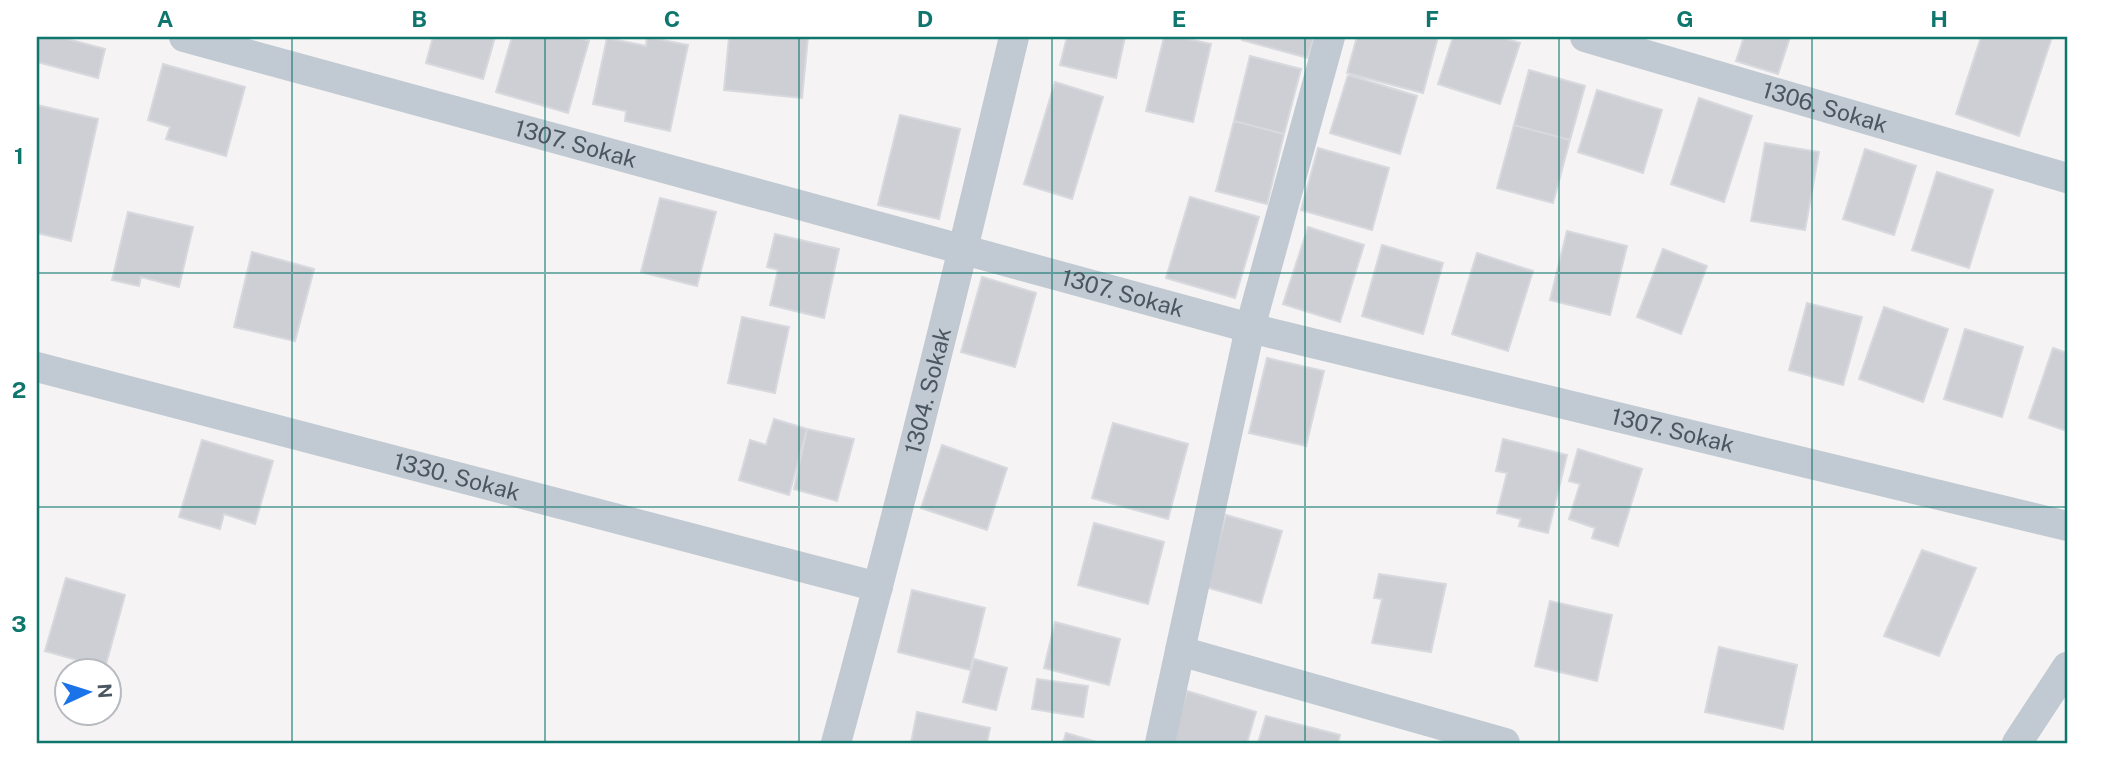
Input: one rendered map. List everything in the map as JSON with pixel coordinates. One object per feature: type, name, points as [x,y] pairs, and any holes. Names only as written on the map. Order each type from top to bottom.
[{"type":"street","name":"1307. Sokak","points":[[184,37],[1250,328],[2067,526]]},
{"type":"street","name":"1304. Sokak","points":[[836,743],[964,250],[1014,37]]},
{"type":"street","points":[[1160,743],[1250,328],[1330,37]]},
{"type":"street","name":"1306. Sokak","points":[[1585,37],[2067,178]]},
{"type":"street","name":"1330. Sokak","points":[[37,367],[878,587]]},
{"type":"street","points":[[1180,651],[1504,743]]},
{"type":"street","points":[[2017,743],[2067,667]]},
{"type":"building","points":[[37,37],[60,37],[105,49],[98,78],[37,62]]},
{"type":"building","points":[[433,37],[495,37],[483,79],[426,63]]},
{"type":"building","points":[[512,37],[575,37],[589,41],[568,113],[496,92]]},
{"type":"building","points":[[647,37],[688,45],[670,131],[625,121],[626,111],[593,104],[607,38],[646,46]]},
{"type":"building","points":[[729,37],[808,37],[802,98],[724,90]]},
{"type":"building","points":[[1067,37],[1125,37],[1116,78],[1060,65]]},
{"type":"building","points":[[1164,37],[1179,37],[1211,44],[1193,122],[1146,111]]},
{"type":"building","points":[[1242,37],[1314,37],[1308,58],[1242,40]]},
{"type":"building","points":[[1357,37],[1438,37],[1423,93],[1347,73]]},
{"type":"building","points":[[1453,37],[1500,37],[1520,43],[1500,104],[1438,84]]},
{"type":"building","points":[[1744,37],[1790,37],[1778,74],[1736,61]]},
{"type":"building","points":[[1981,37],[2052,37],[2019,136],[1956,114]]},
{"type":"building","points":[[1250,56],[1301,69],[1284,134],[1234,121]]},
{"type":"building","points":[[163,64],[245,87],[226,156],[166,139],[170,127],[148,120]]},
{"type":"building","points":[[1529,70],[1585,86],[1570,140],[1514,125]]},
{"type":"building","points":[[1348,75],[1417,96],[1400,154],[1330,133]]},
{"type":"building","points":[[1055,82],[1103,97],[1072,199],[1024,184]]},
{"type":"building","points":[[1597,90],[1662,110],[1643,173],[1578,152]]},
{"type":"building","points":[[1699,98],[1752,116],[1724,202],[1671,184]]},
{"type":"building","points":[[37,105],[98,119],[71,241],[37,233]]},
{"type":"building","points":[[900,115],[960,129],[939,219],[878,205]]},
{"type":"building","points":[[1234,121],[1284,134],[1267,204],[1216,191]]},
{"type":"building","points":[[1514,125],[1570,140],[1553,203],[1497,188]]},
{"type":"building","points":[[1765,143],[1819,152],[1805,230],[1751,221]]},
{"type":"building","points":[[1318,148],[1389,168],[1372,230],[1301,210]]},
{"type":"building","points":[[1865,149],[1916,166],[1894,235],[1843,219]]},
{"type":"building","points":[[1937,172],[1993,190],[1969,268],[1912,250]]},
{"type":"building","points":[[1190,197],[1259,217],[1235,298],[1166,278]]},
{"type":"building","points":[[660,198],[716,212],[697,286],[641,272]]},
{"type":"building","points":[[128,212],[193,227],[179,287],[141,277],[139,286],[112,280]]},
{"type":"building","points":[[1308,227],[1364,245],[1340,322],[1283,304]]},
{"type":"building","points":[[1567,231],[1627,246],[1610,315],[1550,300]]},
{"type":"building","points":[[775,234],[839,249],[824,318],[770,305],[778,270],[767,267]]},
{"type":"building","points":[[1382,245],[1443,263],[1423,334],[1362,316]]},
{"type":"building","points":[[1663,249],[1707,266],[1681,334],[1637,317]]},
{"type":"building","points":[[252,252],[314,269],[295,341],[234,327]]},
{"type":"building","points":[[1477,253],[1533,271],[1508,351],[1452,334]]},
{"type":"building","points":[[982,277],[1036,293],[1015,367],[961,352]]},
{"type":"building","points":[[1807,303],[1862,317],[1843,385],[1789,370]]},
{"type":"building","points":[[1884,307],[1948,329],[1923,402],[1859,379]]},
{"type":"building","points":[[742,317],[789,327],[775,393],[728,383]]},
{"type":"building","points":[[1965,329],[2023,347],[2002,417],[1944,399]]},
{"type":"building","points":[[2053,348],[2067,353],[2067,431],[2029,418]]},
{"type":"building","points":[[1267,358],[1324,371],[1306,446],[1249,433]]},
{"type":"building","points":[[774,419],[807,429],[789,495],[739,480],[750,440],[766,445]]},
{"type":"building","points":[[1113,423],[1188,444],[1168,519],[1092,498]]},
{"type":"building","points":[[807,429],[854,439],[837,501],[794,489]]},
{"type":"building","points":[[1503,439],[1567,455],[1548,533],[1519,526],[1521,519],[1497,513],[1507,473],[1496,471]]},
{"type":"building","points":[[202,440],[273,461],[255,524],[224,514],[220,529],[179,517]]},
{"type":"building","points":[[942,445],[1007,468],[987,530],[921,508]]},
{"type":"building","points":[[1578,449],[1642,469],[1618,546],[1592,538],[1595,528],[1569,519],[1580,484],[1569,481]]},
{"type":"building","points":[[1226,515],[1282,531],[1261,603],[1206,587]]},
{"type":"building","points":[[1094,523],[1164,542],[1148,604],[1078,585]]},
{"type":"building","points":[[1922,550],[1976,568],[1939,656],[1884,636]]},
{"type":"building","points":[[1379,574],[1446,584],[1431,652],[1372,643],[1382,599],[1374,598]]},
{"type":"building","points":[[66,578],[125,595],[108,658],[70,658],[45,651]]},
{"type":"building","points":[[912,590],[985,608],[970,670],[898,652]]},
{"type":"building","points":[[1550,601],[1612,615],[1597,681],[1535,666]]},
{"type":"building","points":[[1055,622],[1120,639],[1109,685],[1044,668]]},
{"type":"building","points":[[1719,647],[1797,665],[1783,729],[1705,712]]},
{"type":"building","points":[[974,659],[1007,668],[996,710],[963,702]]},
{"type":"building","points":[[1037,679],[1088,686],[1083,717],[1032,709]]},
{"type":"building","points":[[1187,691],[1256,712],[1247,743],[1171,743]]},
{"type":"building","points":[[917,712],[990,728],[987,743],[911,743]]},
{"type":"building","points":[[1266,716],[1340,735],[1338,743],[1258,743]]},
{"type":"building","points":[[1066,733],[1100,743],[1063,743]]}]
